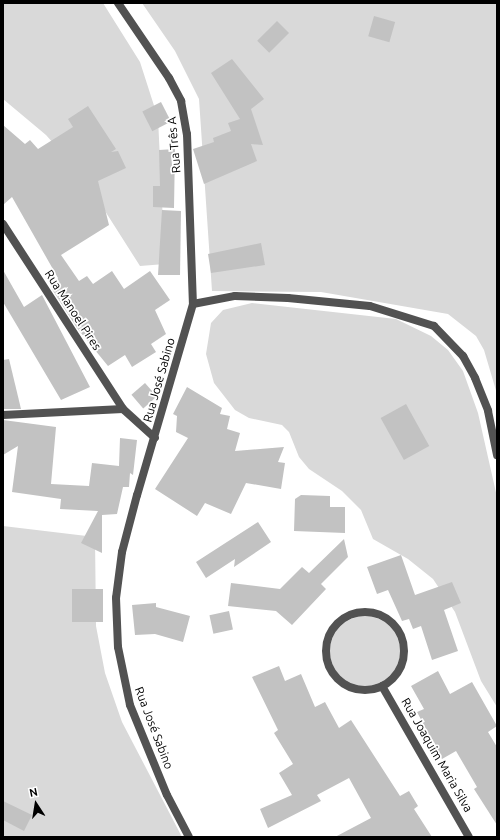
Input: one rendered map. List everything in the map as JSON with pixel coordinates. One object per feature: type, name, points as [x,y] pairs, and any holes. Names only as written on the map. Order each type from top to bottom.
[{"type":"street","name":"Rua Três A","points":[[118,3],[169,78],[186,118],[193,304]]},
{"type":"street","name":"Rua Manoel Pires","points":[[3,224],[124,409],[155,438]]},
{"type":"street","points":[[193,304],[234,296],[288,298],[370,306],[434,326],[463,356],[475,378],[488,412],[497,455]]},
{"type":"street","name":"Rua José Sabino","points":[[189,837],[167,795],[130,705],[118,647],[116,598],[122,552],[193,304]]},
{"type":"street","points":[[3,415],[124,409]]},
{"type":"street","points":[[374,613],[389,621],[400,634],[403,661],[396,676],[382,686],[356,689],[339,680],[331,670],[326,651],[328,638],[345,618],[374,613]]},
{"type":"street","name":"Rua Joaquim Maria Silva","points":[[382,686],[469,837]]},
{"type":"shaded area","points":[[3,3],[103,3],[140,62],[158,118],[165,264],[140,266],[84,178],[46,135],[3,99]]},
{"type":"shaded area","points":[[142,3],[497,3],[497,394],[484,350],[476,336],[448,314],[321,292],[212,291],[199,99],[175,51]]},
{"type":"shaded area","points":[[252,303],[396,319],[431,336],[448,350],[463,371],[478,413],[497,497],[497,707],[481,681],[455,612],[433,579],[408,559],[373,539],[361,510],[342,491],[309,469],[299,457],[289,432],[282,425],[249,418],[235,410],[214,383],[206,354],[211,323],[223,310]]},
{"type":"shaded area","points":[[3,526],[95,537],[96,626],[105,673],[122,722],[182,837],[3,837]]},
{"type":"shaded area","points":[[365,616],[378,619],[390,626],[397,638],[400,651],[397,664],[390,676],[378,683],[365,686],[352,683],[340,676],[333,664],[330,651],[333,638],[340,626],[352,619]]},
{"type":"building","points":[[374,16],[395,22],[389,42],[368,36]]},
{"type":"building","points":[[277,21],[289,33],[269,53],[257,41]]},
{"type":"building","points":[[232,59],[264,99],[251,109],[263,145],[251,144],[257,161],[204,184],[193,149],[214,142],[213,138],[231,131],[228,123],[240,119],[211,73]]},
{"type":"building","points":[[161,102],[171,122],[152,131],[142,112]]},
{"type":"building","points":[[88,106],[116,149],[111,152],[118,151],[126,168],[98,181],[109,225],[61,255],[79,281],[87,276],[93,284],[112,271],[124,289],[150,271],[170,300],[155,310],[166,334],[151,344],[156,352],[132,367],[125,355],[108,366],[77,328],[52,289],[58,278],[12,197],[3,205],[3,125],[25,144],[30,140],[38,149],[73,127],[68,119]]},
{"type":"building","points":[[175,149],[174,208],[153,207],[153,186],[160,186],[159,150]]},
{"type":"building","points":[[162,210],[181,211],[180,275],[158,275]]},
{"type":"building","points":[[261,243],[265,265],[211,273],[208,254]]},
{"type":"building","points":[[3,270],[24,307],[42,295],[90,387],[61,400],[3,302]]},
{"type":"building","points":[[9,359],[21,409],[3,409],[3,360]]},
{"type":"building","points":[[145,383],[157,397],[143,408],[131,395]]},
{"type":"building","points":[[187,387],[222,408],[220,414],[230,416],[227,429],[240,433],[235,451],[284,447],[278,462],[285,463],[281,489],[246,483],[231,514],[205,503],[197,516],[155,489],[188,438],[176,432],[177,416],[173,414]]},
{"type":"building","points":[[406,404],[429,446],[404,460],[381,418]]},
{"type":"building","points":[[3,420],[56,427],[51,484],[89,486],[92,463],[119,466],[120,438],[137,440],[133,475],[130,473],[129,487],[123,487],[117,514],[102,515],[102,553],[81,543],[98,511],[60,509],[61,499],[12,492],[18,446],[3,455]]},
{"type":"building","points":[[301,495],[330,496],[330,507],[345,507],[345,533],[294,531],[295,499]]},
{"type":"building","points":[[258,522],[271,542],[234,567],[235,559],[206,578],[196,562]]},
{"type":"building","points":[[344,539],[348,557],[321,584],[326,589],[292,625],[276,611],[228,606],[231,583],[280,589],[302,567],[309,573]]},
{"type":"building","points":[[401,555],[415,595],[452,582],[461,603],[444,610],[458,651],[432,660],[421,626],[413,629],[409,619],[402,621],[388,590],[377,594],[367,567]]},
{"type":"building","points":[[72,589],[103,589],[103,622],[72,622]]},
{"type":"building","points":[[156,603],[156,607],[190,616],[183,642],[155,634],[135,635],[132,605]]},
{"type":"building","points":[[229,611],[233,630],[213,634],[209,615]]},
{"type":"building","points":[[279,666],[285,681],[301,674],[315,707],[325,702],[339,728],[351,720],[400,796],[409,791],[418,806],[414,809],[432,837],[335,837],[371,818],[349,778],[317,795],[321,801],[268,828],[260,809],[292,795],[279,773],[293,764],[274,733],[278,730],[252,677]]},
{"type":"building","points":[[438,671],[450,694],[472,682],[497,726],[488,732],[497,747],[497,825],[474,789],[477,787],[456,751],[442,759],[417,712],[424,709],[411,686]]},
{"type":"building","points":[[3,801],[32,815],[24,831],[3,820]]}]
